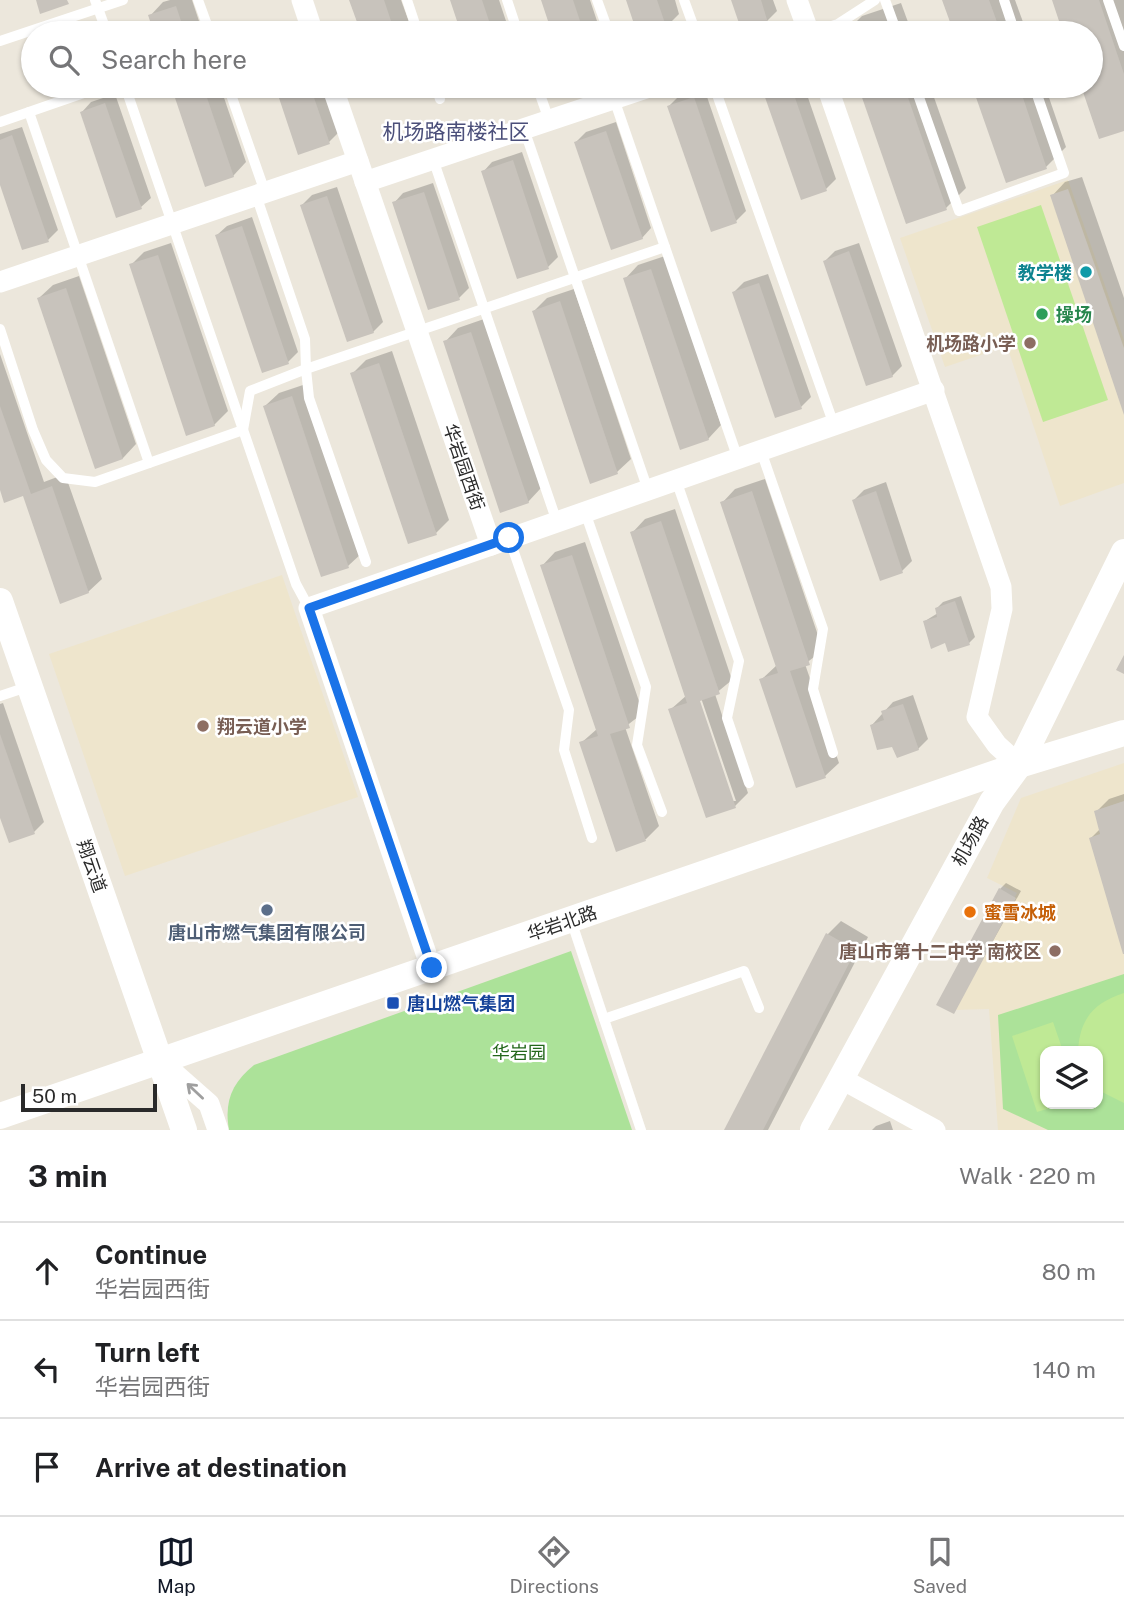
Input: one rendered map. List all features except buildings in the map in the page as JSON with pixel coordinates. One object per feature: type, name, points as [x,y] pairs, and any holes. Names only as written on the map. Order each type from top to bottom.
[{"type":"street","points":[[302,0],[309,21]]},
{"type":"street","points":[[797,0],[805,21]]},
{"type":"street","name":"华岩园西街","points":[[335,98],[417,332],[500,541]]},
{"type":"street","points":[[365,182],[610,98]]},
{"type":"street","points":[[831,98],[1001,587],[1002,609],[977,717],[997,745],[1019,765]]},
{"type":"street","points":[[0,282],[358,161]]},
{"type":"street","points":[[432,968],[309,608],[934,390]]},
{"type":"street","name":"机场路","points":[[813,1130],[992,802],[1019,765],[1124,552]]},
{"type":"street","name":"翔云道","points":[[0,601],[184,1130]]},
{"type":"street","name":"华岩北路","points":[[0,1116],[1019,765],[1124,733]]},
{"type":"street","points":[[159,1060],[209,1104],[218,1130]]},
{"type":"street","points":[[840,1078],[935,1130]]},
{"type":"lane","points":[[51,21],[97,4],[123,0]]},
{"type":"lane","points":[[198,0],[206,21]]},
{"type":"lane","points":[[407,0],[414,21]]},
{"type":"lane","points":[[507,0],[515,21]]},
{"type":"lane","points":[[597,0],[605,21]]},
{"type":"lane","points":[[684,0],[692,21]]},
{"type":"lane","points":[[843,21],[875,0]]},
{"type":"lane","points":[[886,0],[893,21]]},
{"type":"lane","points":[[1004,0],[1011,21]]},
{"type":"lane","points":[[1108,0],[1124,46]]},
{"type":"lane","points":[[97,4],[103,21]]},
{"type":"lane","points":[[0,40],[21,32]]},
{"type":"lane","points":[[0,121],[69,98]]},
{"type":"lane","points":[[129,98],[296,584],[309,608]]},
{"type":"lane","points":[[232,98],[305,339],[309,398],[366,562]]},
{"type":"lane","points":[[541,98],[549,120]]},
{"type":"lane","points":[[625,98],[665,247],[738,459]]},
{"type":"lane","points":[[718,98],[834,425]]},
{"type":"lane","points":[[919,98],[959,211],[1064,173],[1038,98]]},
{"type":"lane","points":[[29,112],[149,463]]},
{"type":"lane","points":[[524,129],[648,490]]},
{"type":"lane","points":[[433,159],[557,522]]},
{"type":"lane","points":[[243,430],[250,391],[306,369],[665,247]]},
{"type":"lane","points":[[0,329],[33,430],[46,460],[63,478],[95,482],[243,430]]},
{"type":"lane","points":[[761,451],[823,629],[813,689],[833,753]]},
{"type":"lane","points":[[676,480],[739,661],[727,718],[749,783]]},
{"type":"lane","points":[[585,512],[646,687],[637,745],[662,812]]},
{"type":"lane","points":[[500,541],[569,710],[564,750],[592,838]]},
{"type":"lane","points":[[0,696],[30,686]]},
{"type":"lane","points":[[570,920],[641,1130]]},
{"type":"lane","points":[[604,1019],[744,971],[759,1008]]},
{"type":"shaded area","name":"机场路小学","points":[[1068,180],[1124,340],[1124,483],[1060,506],[1007,346],[945,367],[900,238]]},
{"type":"shaded area","name":"翔云道小学","points":[[282,575],[358,797],[125,876],[49,654]]},
{"type":"shaded area","name":"唐山市第十二中学 南校区","points":[[1124,763],[1124,1130],[998,1130],[989,1009],[953,1010],[1017,893],[987,878],[1021,798]]},
{"type":"green space","name":"操场","points":[[1041,205],[1108,400],[1043,422],[977,227]]},
{"type":"green space","name":"华岩园","points":[[571,951],[632,1130],[229,1130],[231,1093],[254,1065]]},
{"type":"green space","points":[[1124,974],[1124,1130],[1048,1130],[1003,1109],[998,1015]]},
{"type":"green space","points":[[1124,993],[1124,1103],[1103,1092],[1103,1046],[1078,1046],[1085,1021],[1096,1007]]},
{"type":"green space","points":[[1053,1022],[1061,1046],[1040,1046],[1040,1109],[1047,1109],[1037,1112],[1012,1036]]},
{"type":"place","name":"教学楼","points":[[1086,272]]},
{"type":"place","name":"操场","points":[[1042,314]]},
{"type":"place","name":"机场路小学","points":[[1030,343]]},
{"type":"place","name":"翔云道小学","points":[[203,726]]},
{"type":"place","name":"唐山市燃气集团有限公司","points":[[267,910]]},
{"type":"place","name":"蜜雪冰城","points":[[970,912]]},
{"type":"place","name":"唐山市第十二中学 南校区","points":[[1055,951]]},
{"type":"place","name":"唐山燃气集团","points":[[393,1003]]},
{"type":"district","name":"机场路南楼社区","points":[[456,131]]},
{"type":"route","points":[[432,968],[309,608],[509,538]]}]
